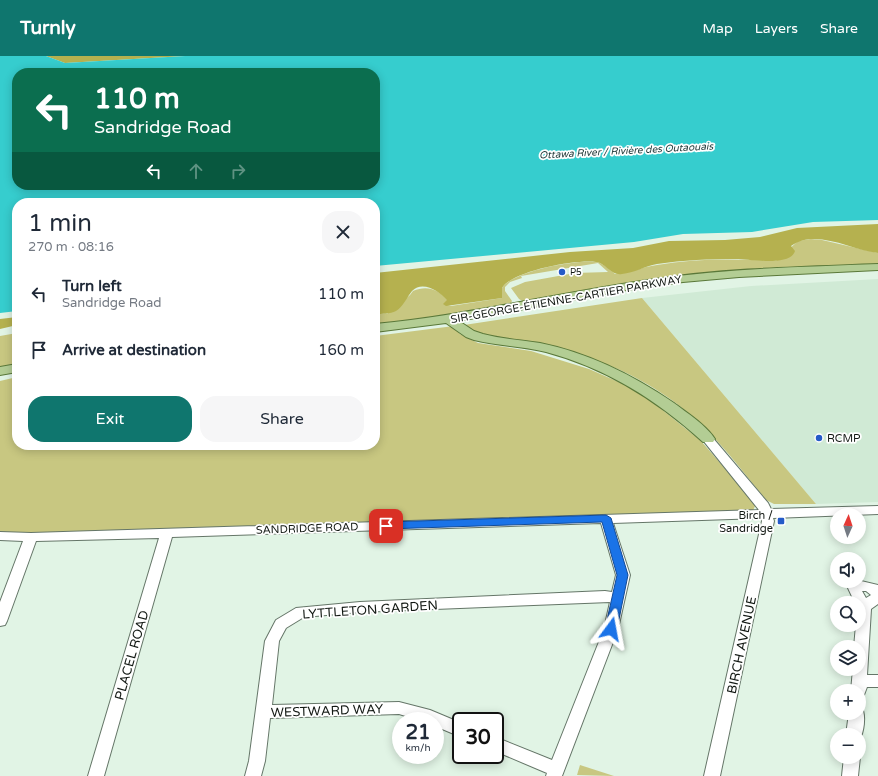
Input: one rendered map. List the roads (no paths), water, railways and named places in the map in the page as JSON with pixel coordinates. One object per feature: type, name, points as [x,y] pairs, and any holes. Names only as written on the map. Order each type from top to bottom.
[{"type":"main road","name":"SIR-GEORGE-ÉTIENNE-CARTIER PARKWAY","points":[[380,327],[450,320],[656,282],[720,276],[878,267]]},
{"type":"main road","points":[[450,320],[471,334],[548,349],[609,370],[637,384],[663,400],[686,418],[708,439]]},
{"type":"main road","points":[[0,371],[12,369]]},
{"type":"street","points":[[708,439],[764,506],[767,513]]},
{"type":"street","name":"SANDRIDGE ROAD","points":[[0,536],[31,537],[878,510]]},
{"type":"street","name":"BIRCH AVENUE","points":[[712,776],[768,521],[767,513]]},
{"type":"street","points":[[504,748],[555,773],[611,629],[618,598],[622,575],[606,518]]},
{"type":"street","name":"PLACEL ROAD","points":[[96,776],[166,533]]},
{"type":"street","points":[[0,621],[31,537]]},
{"type":"street","name":"LYTTLETON GARDEN","points":[[253,776],[257,762],[272,641],[281,624],[301,612],[360,607],[605,596],[618,598]]},
{"type":"street","points":[[859,684],[862,632]]},
{"type":"street","points":[[866,684],[878,681]]},
{"type":"street","name":"WESTWARD WAY","points":[[262,712],[399,708],[424,715],[452,726]]},
{"type":"street","points":[[850,776],[851,764]]},
{"type":"water","name":"Ottawa River / Rivière des Outaouais","points":[[0,56],[46,56],[65,63],[185,56],[878,56],[878,220],[813,222],[752,232],[683,234],[634,242],[380,266],[380,198],[12,198],[12,312],[0,313]]},
{"type":"place","name":"P5","points":[[562,272]]},
{"type":"place","name":"RCMP","points":[[819,438]]},
{"type":"place","name":"Birch / Sandridge","points":[[781,521]]}]
